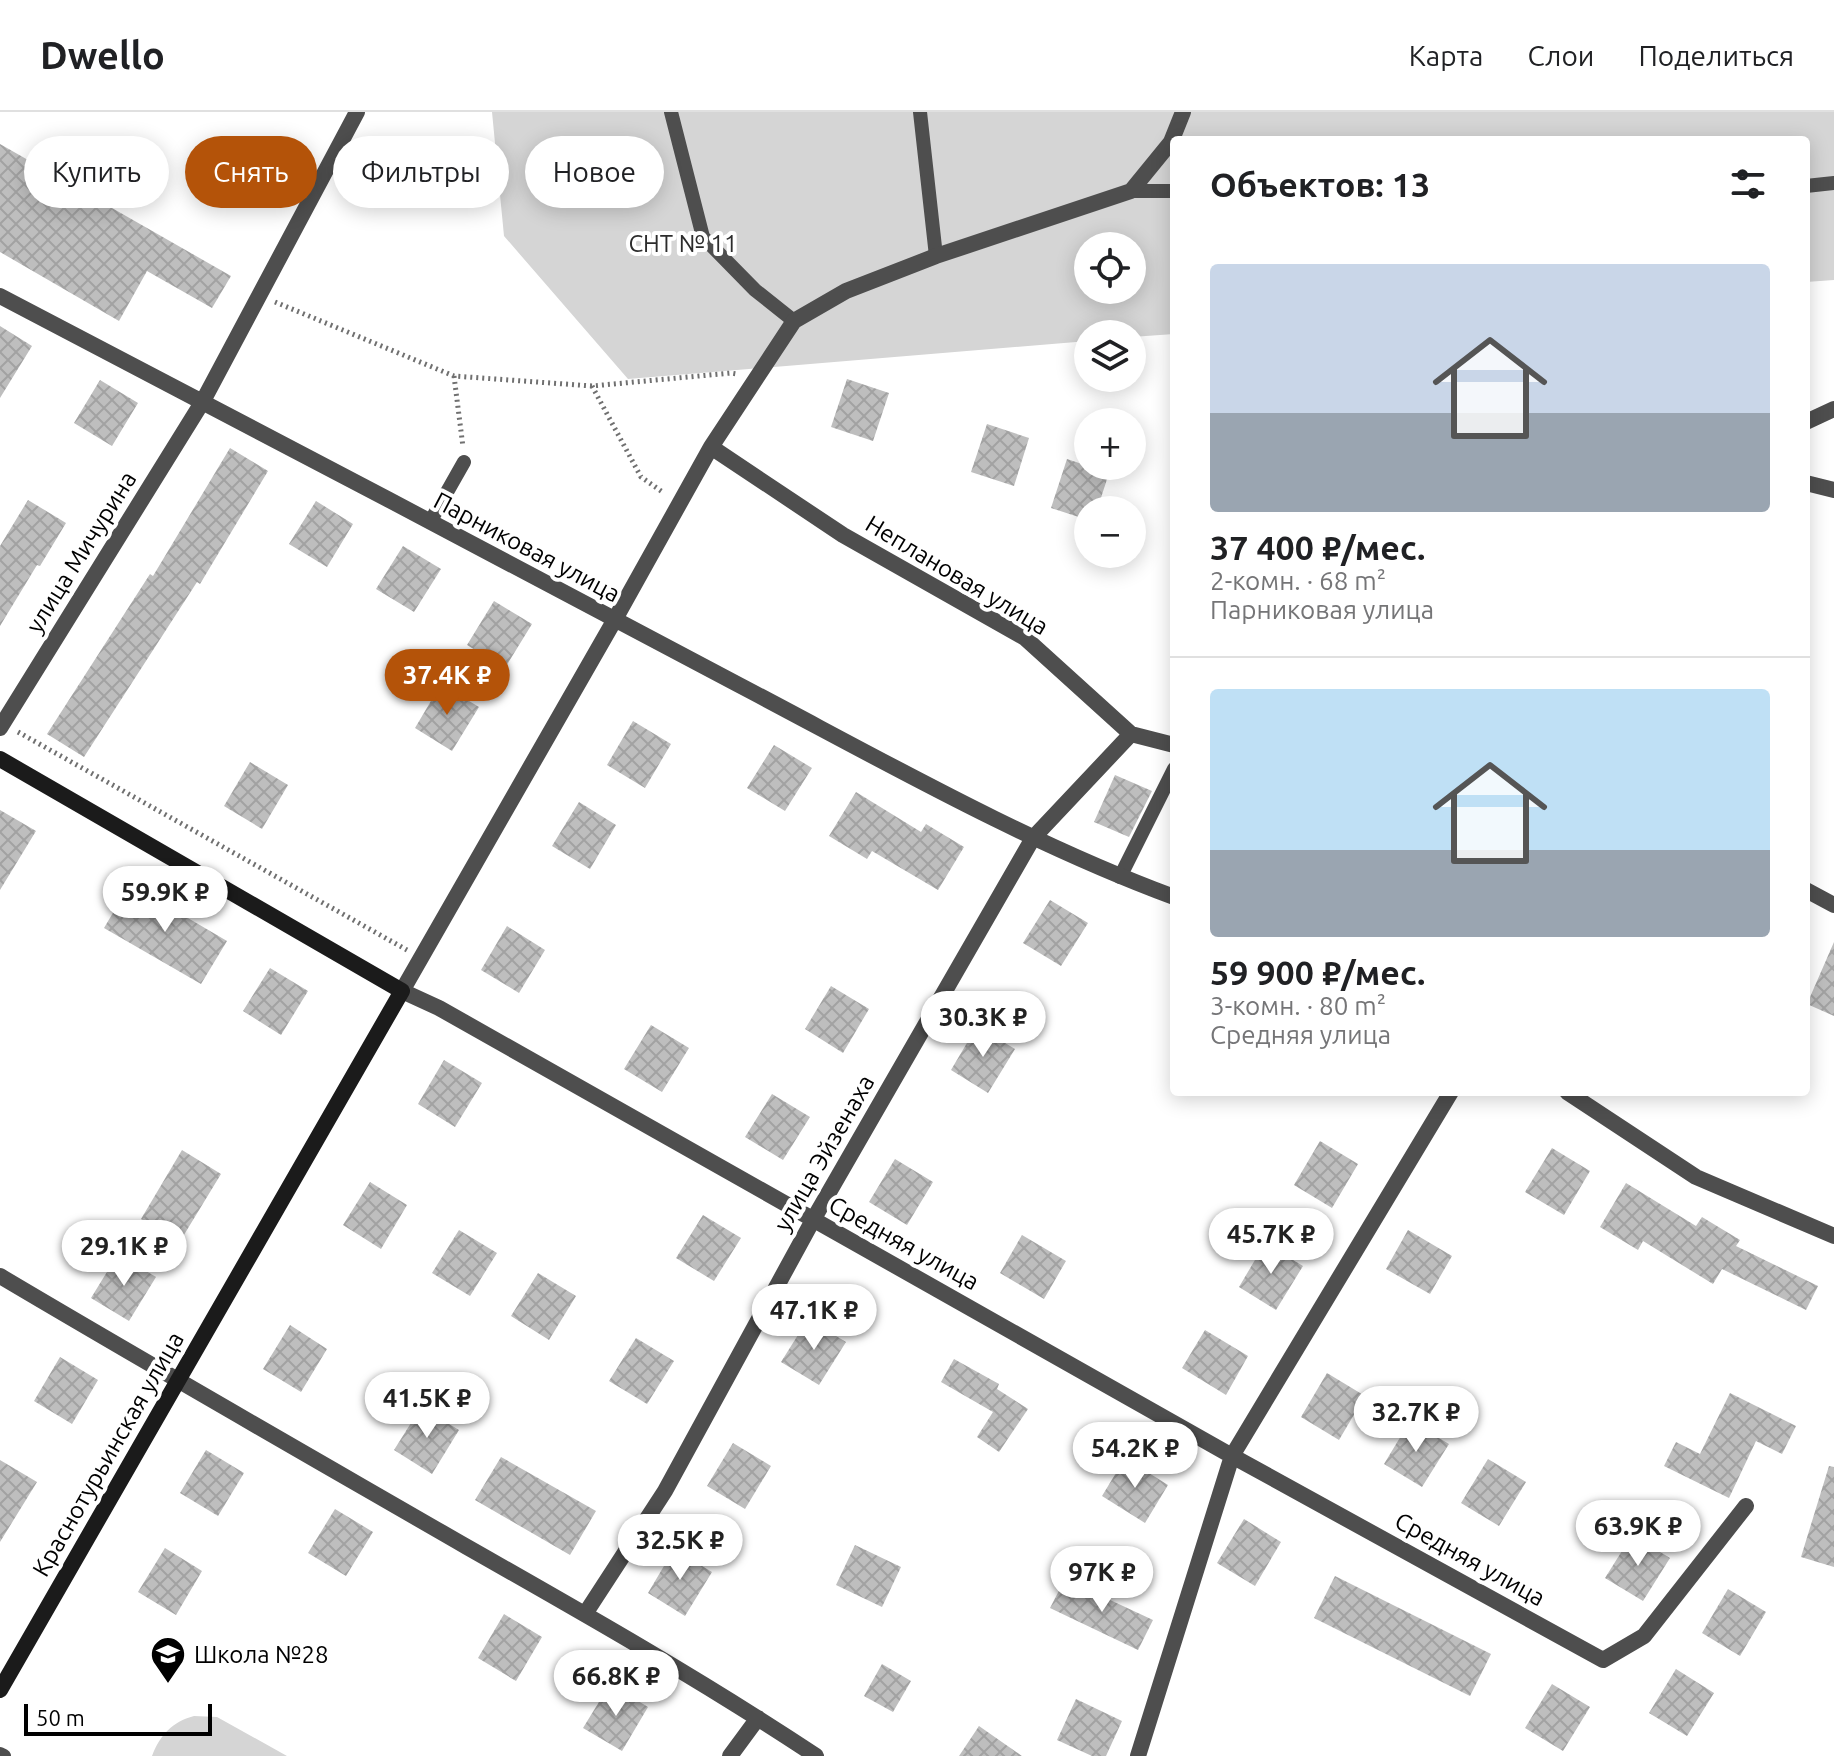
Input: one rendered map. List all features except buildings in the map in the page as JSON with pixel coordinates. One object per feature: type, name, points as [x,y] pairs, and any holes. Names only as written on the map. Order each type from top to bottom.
[{"type":"main road","name":"Средняя улица","points":[[0,759],[402,991]]},
{"type":"main road","name":"Краснотурьинская улица","points":[[0,1690],[402,991]]},
{"type":"street","name":"улица Мичурина","points":[[1,726],[203,401],[357,112]]},
{"type":"street","points":[[1173,136],[1183,112]]},
{"type":"street","points":[[402,991],[711,447],[794,321],[846,291],[936,256],[1131,191],[1170,143]]},
{"type":"street","name":"Парниковая улица","points":[[0,296],[614,621],[1033,838],[1170,896]]},
{"type":"street","points":[[1810,420],[1834,409]]},
{"type":"street","name":"Неплановая улица","points":[[711,447],[843,535],[1025,638],[1131,734],[1170,744]]},
{"type":"street","points":[[1810,484],[1834,490]]},
{"type":"street","name":"улица Эйзенаха","points":[[585,1614],[665,1491],[813,1220],[1033,838],[1131,734]]},
{"type":"street","points":[[1810,892],[1834,905]]},
{"type":"street","name":"Средняя улица","points":[[402,991],[439,1008],[1232,1456],[1603,1660],[1644,1636],[1746,1506]]},
{"type":"street","points":[[1138,1756],[1232,1456],[1449,1096]]},
{"type":"street","points":[[1573,1096],[1696,1177],[1834,1236]]},
{"type":"street","points":[[0,1276],[585,1614],[816,1756]]},
{"type":"street","points":[[730,1756],[758,1718]]},
{"type":"lane","points":[[671,112],[703,237],[755,290],[794,321]]},
{"type":"lane","points":[[920,112],[936,256]]},
{"type":"lane","points":[[1810,186],[1834,183]]},
{"type":"lane","points":[[1131,191],[1170,191]]},
{"type":"lane","points":[[430,522],[464,462]]},
{"type":"lane","points":[[1120,877],[1170,777]]},
{"type":"path","points":[[259,296],[454,376],[592,386],[731,373],[756,379]]},
{"type":"path","points":[[454,376],[464,462]]},
{"type":"path","points":[[592,386],[641,477],[680,503]]},
{"type":"path","points":[[1,726],[422,958]]},
{"type":"green space","name":"СНТ № 11","points":[[492,112],[1834,112],[1834,280],[1810,282],[1810,136],[1170,136],[1170,334],[1146,336],[1146,320],[1074,320],[1074,342],[628,379],[504,236],[501,208],[509,208],[509,136],[494,136]]},
{"type":"green space","points":[[194,1716],[217,1717],[287,1756],[152,1756],[168,1730]]},
{"type":"place","name":"Школа №28","points":[[168,1685]]}]
